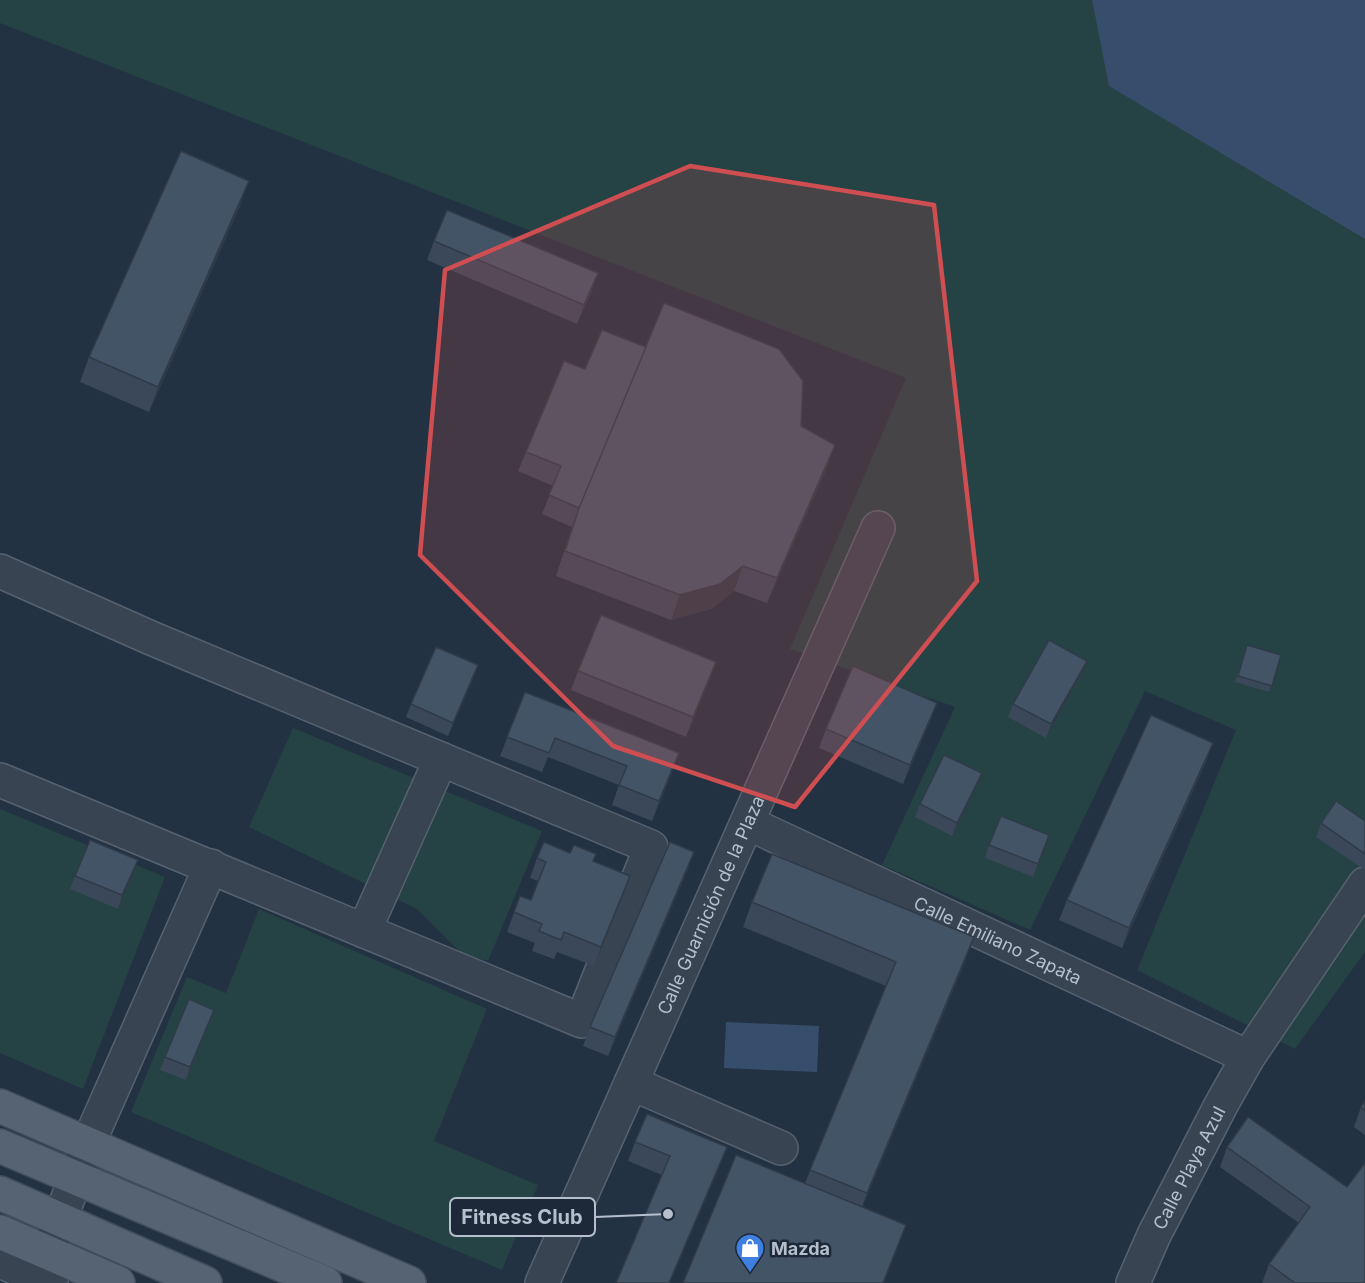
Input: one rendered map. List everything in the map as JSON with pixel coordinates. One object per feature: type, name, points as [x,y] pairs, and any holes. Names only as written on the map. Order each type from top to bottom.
[{"type":"main road","points":[[0,1106],[410,1283]]},
{"type":"main road","points":[[0,1146],[325,1283]]},
{"type":"main road","points":[[0,1193],[206,1283]]},
{"type":"main road","points":[[0,1232],[50,1268],[118,1283]]},
{"type":"street","name":"Calle Guarnición de la Plaza","points":[[542,1283],[878,528]]},
{"type":"street","points":[[0,571],[151,638],[651,847],[582,1021],[0,780]]},
{"type":"street","points":[[364,931],[441,759]]},
{"type":"street","name":"Calle Emiliano Zapata","points":[[748,823],[1248,1057]]},
{"type":"street","points":[[0,1261],[50,1268],[60,1218],[88,1144],[212,866]]},
{"type":"street","name":"Calle Playa Azul","points":[[1133,1283],[1159,1225],[1248,1057],[1365,884]]},
{"type":"street","points":[[632,1083],[781,1148]]},
{"type":"highlighted area","points":[[690,166],[934,205],[977,581],[795,807],[613,746],[420,555],[445,270]]},
{"type":"green space","points":[[0,0],[1365,0],[1365,952],[1295,1049],[1137,970],[1236,730],[1145,691],[1030,930],[882,865],[955,707],[790,649],[906,378],[0,23]]},
{"type":"green space","points":[[293,728],[542,831],[488,961],[461,953],[417,909],[249,827]]},
{"type":"green space","points":[[0,809],[165,877],[83,1089],[0,1053]]},
{"type":"green space","points":[[259,909],[487,1009],[434,1141],[538,1185],[502,1270],[131,1112],[187,977],[226,993]]},
{"type":"water","points":[[1092,0],[1365,0],[1365,239],[1109,86]]},
{"type":"water","points":[[726,1022],[819,1026],[817,1072],[724,1068]]},
{"type":"building","points":[[181,151],[249,181],[158,387],[89,357]]},
{"type":"building","points":[[447,210],[598,273],[584,305],[434,241]]},
{"type":"building","points":[[664,303],[779,349],[803,381],[801,426],[835,445],[777,578],[743,566],[720,584],[680,595],[565,551],[581,502]]},
{"type":"building","points":[[602,330],[646,347],[579,508],[549,495],[561,466],[526,452],[564,361],[585,369]]},
{"type":"building","points":[[601,615],[716,662],[693,717],[578,671]]},
{"type":"building","points":[[1049,640],[1087,661],[1051,724],[1013,704]]},
{"type":"building","points":[[1247,645],[1281,655],[1272,686],[1238,676]]},
{"type":"building","points":[[436,647],[478,665],[453,723],[411,704]]},
{"type":"building","points":[[853,666],[937,703],[910,765],[826,729]]},
{"type":"building","points":[[525,692],[679,753],[659,801],[619,785],[627,766],[555,738],[549,753],[507,737]]},
{"type":"building","points":[[1151,715],[1213,743],[1129,928],[1067,900]]},
{"type":"building","points":[[944,755],[982,773],[957,823],[920,804]]},
{"type":"building","points":[[1336,801],[1365,821],[1365,854],[1321,823]]},
{"type":"building","points":[[1001,816],[1049,835],[1038,864],[989,845]]},
{"type":"building","points":[[90,840],[138,860],[122,895],[75,876]]},
{"type":"building","points":[[544,842],[570,853],[574,845],[596,854],[593,861],[630,876],[601,947],[564,932],[561,940],[539,931],[542,924],[514,912],[520,896],[531,900],[546,862],[537,858]]},
{"type":"building","points":[[670,842],[694,852],[615,1037],[590,1027]]},
{"type":"building","points":[[772,854],[974,937],[867,1193],[810,1170],[896,962],[752,902]]},
{"type":"building","points":[[189,999],[214,1010],[190,1067],[165,1057]]},
{"type":"building","points":[[647,1114],[727,1147],[669,1283],[616,1283],[670,1156],[635,1142]]},
{"type":"building","points":[[1248,1117],[1347,1187],[1365,1163],[1365,1283],[1295,1283],[1269,1264],[1310,1207],[1227,1147]]},
{"type":"building","points":[[736,1155],[906,1225],[883,1283],[683,1283]]},
{"type":"place","name":"Fitness Club","points":[[668,1214]]},
{"type":"place","name":"Mazda","points":[[750,1274]]}]
